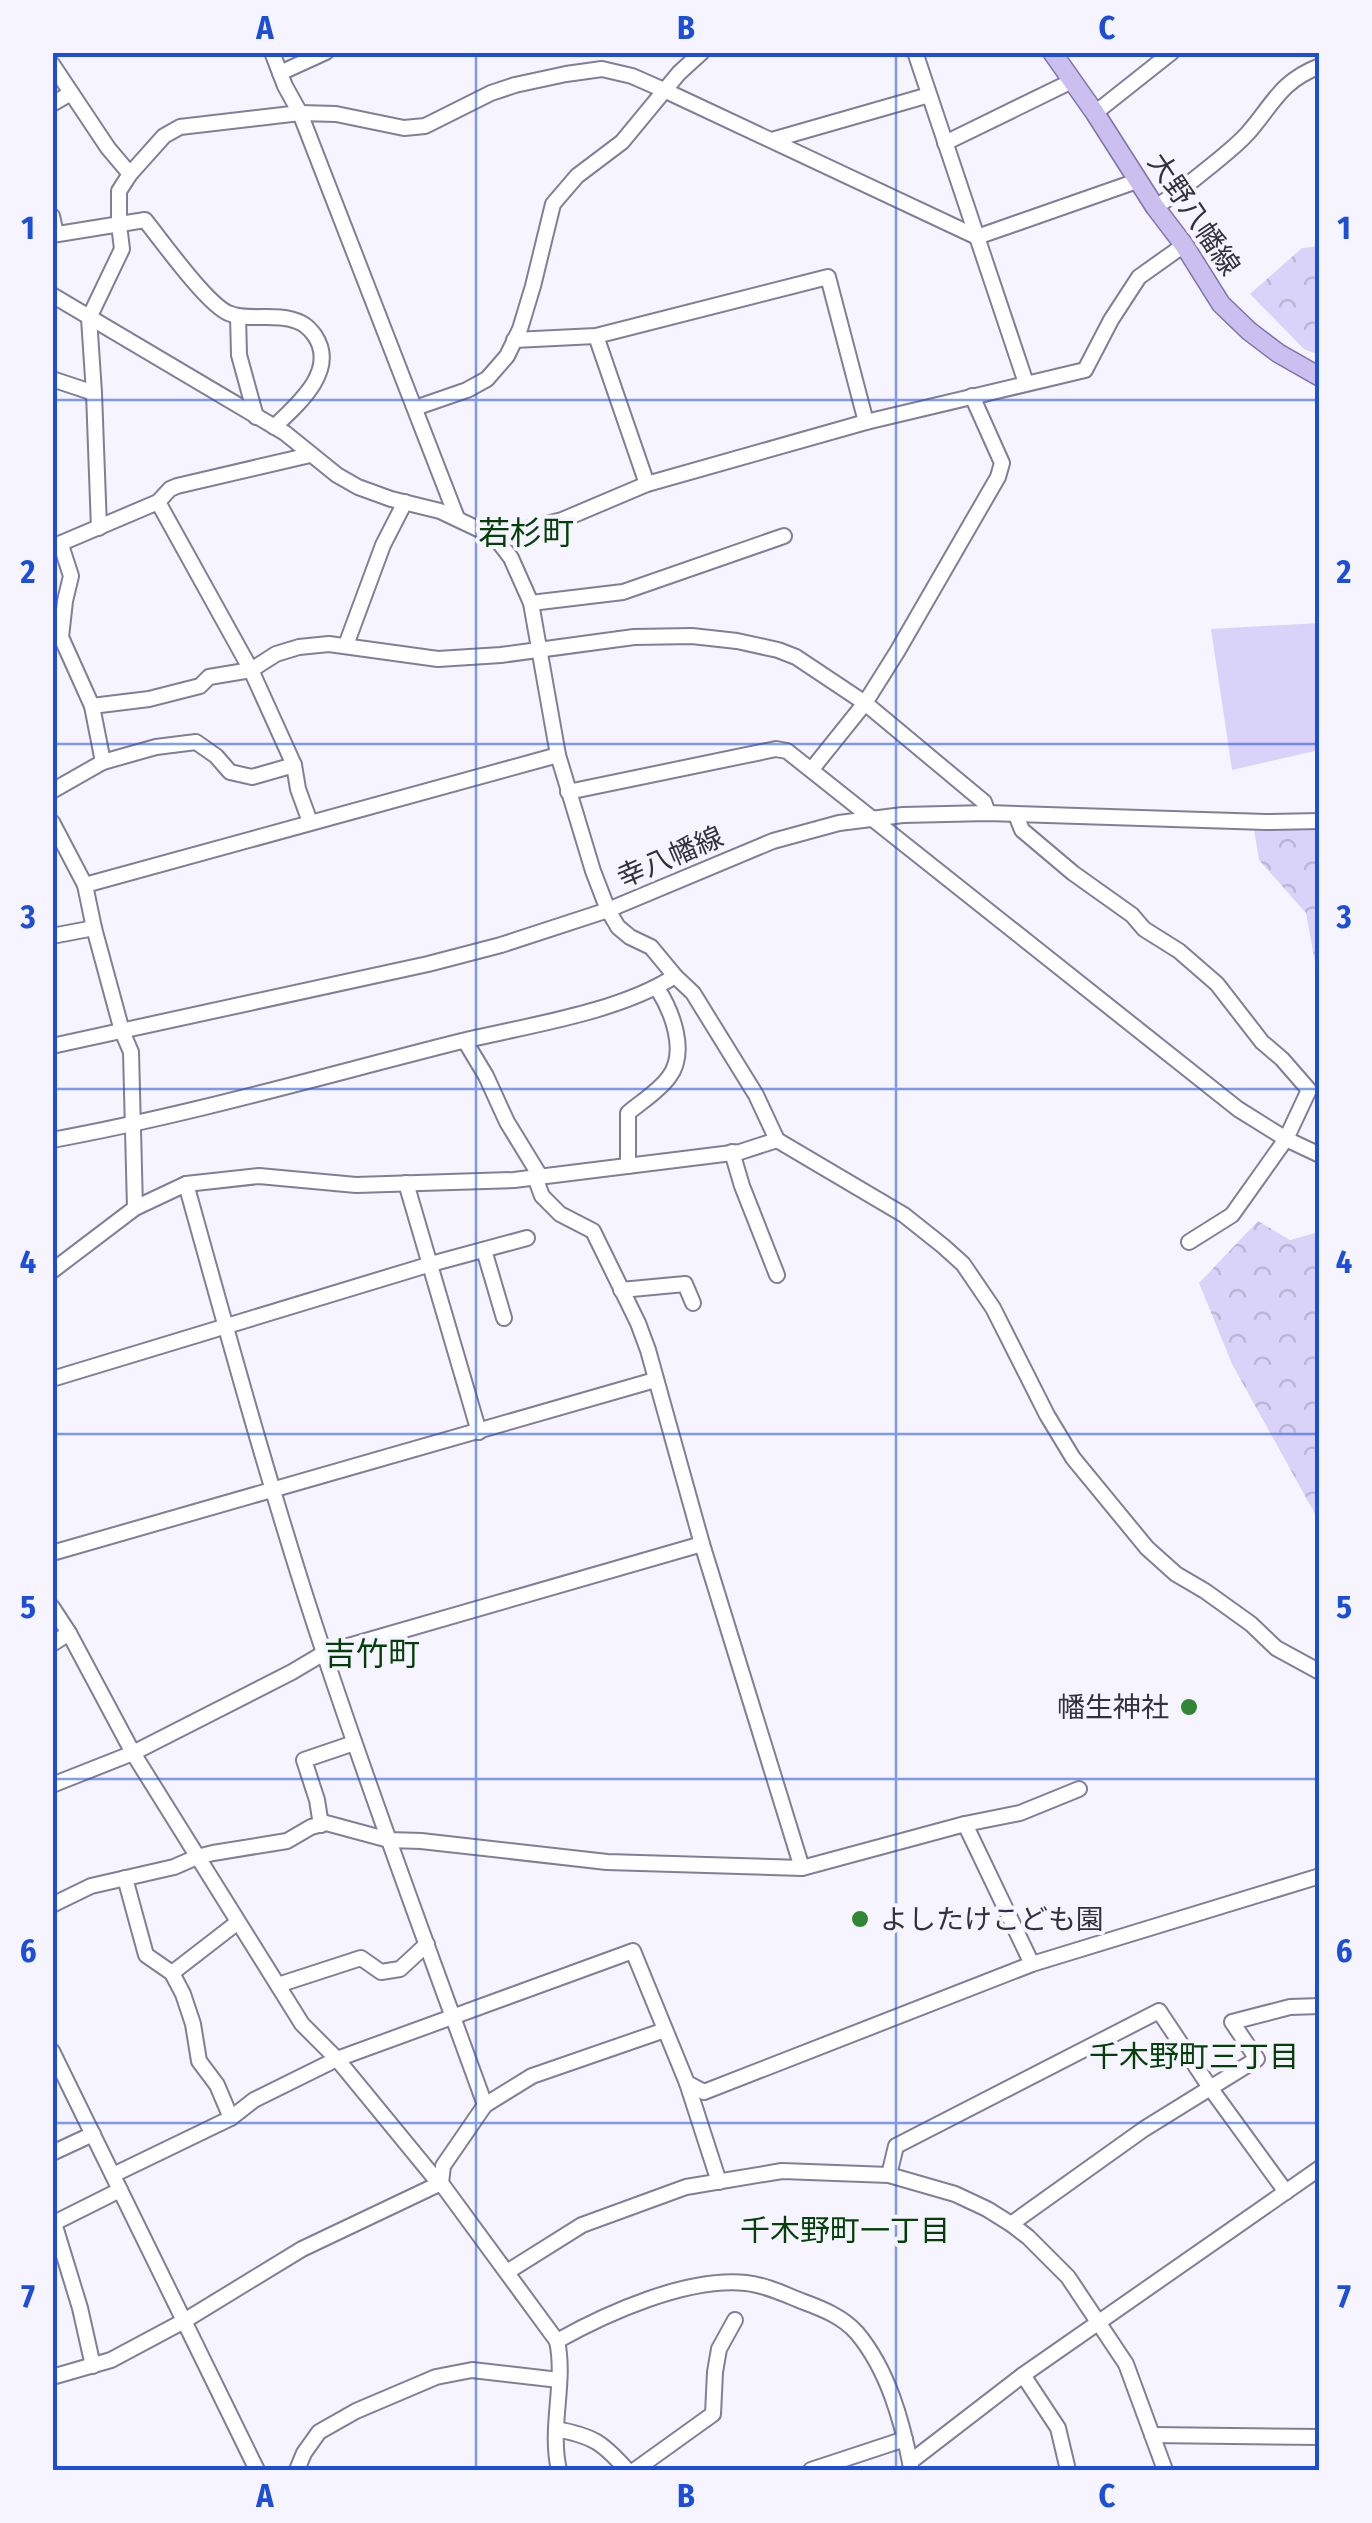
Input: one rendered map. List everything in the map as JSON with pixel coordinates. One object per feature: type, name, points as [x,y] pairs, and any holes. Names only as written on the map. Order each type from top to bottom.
[{"type":"main road","name":"大野八幡線","points":[[1052,52],[1221,304],[1249,332],[1320,377]]},
{"type":"street","points":[[272,52],[300,113],[457,518]]},
{"type":"street","points":[[280,73],[326,52]]},
{"type":"street","points":[[415,408],[468,390],[487,379],[507,356],[534,286],[553,204],[576,176],[622,142],[679,72],[702,52]]},
{"type":"street","points":[[915,52],[1026,383]]},
{"type":"street","points":[[1095,113],[1172,52]]},
{"type":"street","points":[[52,64],[130,174]]},
{"type":"street","points":[[1155,207],[1230,150],[1287,84],[1320,66]]},
{"type":"street","points":[[99,528],[89,318],[122,248],[119,191],[164,136],[180,127],[300,113],[336,114],[404,128],[425,126],[514,84],[602,69],[666,90],[977,237],[1138,180]]},
{"type":"street","points":[[946,143],[1072,81]]},
{"type":"street","points":[[52,104],[72,93]]},
{"type":"street","points":[[772,140],[929,95]]},
{"type":"street","points":[[52,216],[54,234],[145,220],[219,308],[238,316],[292,319],[308,326],[319,342],[317,378],[302,401],[274,428]]},
{"type":"street","points":[[495,537],[562,520],[647,484],[866,422],[1086,370],[1138,277],[1184,245]]},
{"type":"street","points":[[514,340],[596,336],[828,277],[866,422]]},
{"type":"street","points":[[52,295],[256,416],[358,487],[440,511],[495,537],[511,558],[532,603],[558,755],[592,871],[618,926],[651,947],[693,993],[756,1095],[777,1140],[904,1215],[963,1264],[993,1308],[1047,1415],[1074,1458],[1135,1534],[1176,1574],[1251,1624],[1276,1648],[1320,1672]]},
{"type":"street","points":[[238,316],[240,355],[256,416]]},
{"type":"street","points":[[596,336],[647,484]]},
{"type":"street","points":[[52,379],[94,393]]},
{"type":"street","points":[[812,769],[865,702],[897,652],[998,477],[1002,463],[972,396]]},
{"type":"street","points":[[103,762],[92,706],[61,636],[71,576],[57,546],[158,502],[176,486],[310,456]]},
{"type":"street","points":[[158,502],[251,670],[294,765],[310,822]]},
{"type":"street","points":[[346,645],[383,545],[405,502]]},
{"type":"street","points":[[532,603],[623,592],[784,536]]},
{"type":"street","points":[[92,706],[149,699],[200,686],[209,677],[251,670],[276,654],[299,647],[346,645],[438,659],[501,656],[634,637],[737,640],[796,657],[865,702],[984,802],[988,813]]},
{"type":"street","points":[[52,660],[72,660]]},
{"type":"street","points":[[52,791],[103,762],[156,747],[196,742],[230,772],[252,777],[294,765]]},
{"type":"street","points":[[568,792],[776,749],[788,751],[1238,1109],[1286,1139],[1320,1154]]},
{"type":"street","points":[[85,886],[558,755]]},
{"type":"street","name":"幸八幡線","points":[[52,1046],[428,964],[502,944],[608,910],[774,841],[839,823],[903,815],[988,813],[1266,822],[1320,820]]},
{"type":"street","points":[[1016,814],[1022,830],[1217,984],[1262,1042],[1309,1090],[1286,1139],[1232,1215],[1189,1242]]},
{"type":"street","points":[[52,822],[85,886],[122,1031],[131,1052],[134,1208]]},
{"type":"street","points":[[52,936],[94,928]]},
{"type":"street","points":[[52,1140],[133,1125],[592,1010],[658,988],[675,976]]},
{"type":"street","points":[[628,1166],[628,1113],[660,1088],[672,1074],[678,1058],[677,1040],[658,988]]},
{"type":"street","points":[[465,1041],[538,1177],[542,1196],[560,1214],[592,1231],[638,1323],[802,1868]]},
{"type":"street","points":[[52,1271],[134,1208],[186,1184],[260,1176],[356,1185],[538,1177],[732,1152],[777,1140]]},
{"type":"street","points":[[732,1152],[777,1275]]},
{"type":"street","points":[[406,1183],[480,1432]]},
{"type":"street","points":[[186,1184],[324,1653],[486,2105]]},
{"type":"street","points":[[52,1378],[527,1238]]},
{"type":"street","points":[[484,1250],[504,1318]]},
{"type":"street","points":[[621,1290],[686,1284],[692,1303]]},
{"type":"street","points":[[52,1554],[655,1380]]},
{"type":"street","points":[[52,1786],[133,1753],[324,1653],[702,1544]]},
{"type":"street","points":[[52,1607],[133,1753],[302,2024],[337,2059],[441,2183],[557,2341],[561,2366],[555,2452],[559,2470]]},
{"type":"street","points":[[52,1644],[69,1634]]},
{"type":"street","points":[[321,1824],[304,1760],[354,1742]]},
{"type":"street","points":[[52,1905],[91,1886],[174,1868],[197,1857],[288,1841],[310,1827],[326,1823],[389,1840],[607,1862],[802,1868],[1020,1813],[1079,1789]]},
{"type":"street","points":[[965,1824],[1032,1964]]},
{"type":"street","points":[[687,2083],[704,2092],[1032,1964],[1320,1876]]},
{"type":"street","points":[[125,1878],[146,1955],[172,1973],[183,1994],[199,2061],[216,2085],[231,2118]]},
{"type":"street","points":[[172,1973],[238,1922]]},
{"type":"street","points":[[278,1985],[362,1958],[381,1972],[400,1969],[427,1944]]},
{"type":"street","points":[[113,2175],[231,2118],[254,2100],[337,2059],[633,1951],[687,2083],[719,2182]]},
{"type":"street","points":[[1011,2224],[1144,2129],[1257,2059],[1232,2022],[1290,2007],[1320,2006]]},
{"type":"street","points":[[889,2175],[896,2146],[1159,2010],[1286,2192]]},
{"type":"street","points":[[441,2183],[443,2166],[486,2105],[532,2076],[665,2030]]},
{"type":"street","points":[[52,2051],[257,2470]]},
{"type":"street","points":[[54,2150],[93,2134]]},
{"type":"street","points":[[557,2341],[599,2317],[694,2287],[728,2282],[764,2288],[825,2310],[856,2333],[889,2388],[911,2466],[1023,2375],[1320,2168]]},
{"type":"street","points":[[507,2272],[582,2225],[686,2187],[782,2171],[889,2175],[955,2194],[1011,2224],[1068,2277],[1126,2364],[1165,2470]]},
{"type":"street","points":[[52,2377],[111,2360],[302,2250],[441,2183]]},
{"type":"street","points":[[93,2366],[54,2223],[120,2190]]},
{"type":"street","points":[[635,2470],[713,2414],[719,2349],[735,2320]]},
{"type":"street","points":[[297,2470],[319,2432],[356,2410],[436,2377],[472,2370],[559,2380]]},
{"type":"street","points":[[1023,2375],[1058,2428],[1068,2470]]},
{"type":"street","points":[[556,2429],[586,2434],[627,2470]]},
{"type":"street","points":[[1152,2436],[1320,2438]]},
{"type":"street","points":[[811,2470],[905,2439]]},
{"type":"green space","points":[[1320,246],[1319,355],[1304,349],[1250,294],[1302,248]]},
{"type":"green space","points":[[1319,623],[1319,750],[1232,770],[1211,629]]},
{"type":"green space","points":[[1319,817],[1319,984],[1306,913],[1259,860],[1254,830]]},
{"type":"green space","points":[[1258,1221],[1290,1240],[1319,1232],[1319,1521],[1232,1364],[1199,1283]]},
{"type":"place","name":"幡生神社","points":[[1189,1707]]},
{"type":"place","name":"よしたけこども園","points":[[860,1919]]},
{"type":"district","name":"若杉町","points":[[526,533]]},
{"type":"district","name":"吉竹町","points":[[372,1654]]},
{"type":"district","name":"千木野町三丁目","points":[[1194,2057]]},
{"type":"district","name":"千木野町一丁目","points":[[845,2231]]}]
